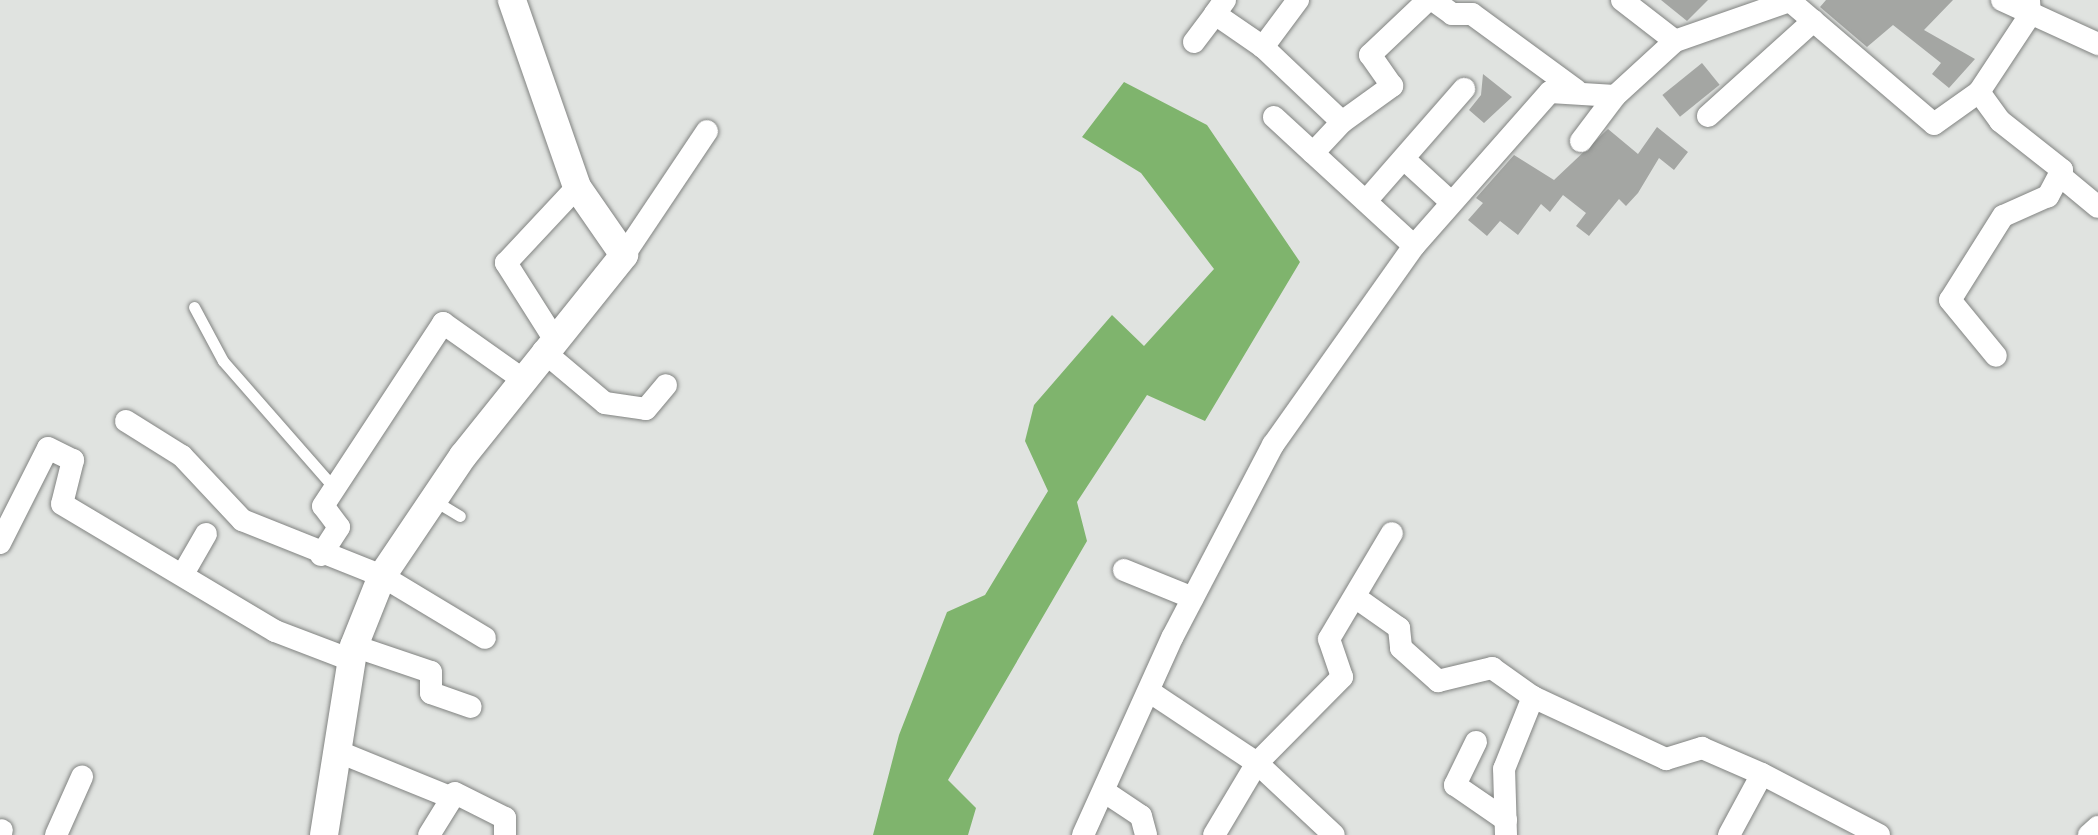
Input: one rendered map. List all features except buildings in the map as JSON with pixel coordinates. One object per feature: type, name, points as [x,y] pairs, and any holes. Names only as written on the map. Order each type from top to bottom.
[{"type":"street","points":[[512,0],[578,187],[624,255]]},
{"type":"street","points":[[1262,47],[1298,0]]},
{"type":"street","points":[[1313,153],[1342,122],[1392,86],[1370,55],[1431,0],[1452,14],[1472,14],[1576,90]]},
{"type":"street","points":[[1622,0],[1675,40]]},
{"type":"street","points":[[2002,0],[2030,7],[2098,44]]},
{"type":"street","points":[[1582,141],[1614,96],[1675,40],[1791,1],[1936,125],[1979,92],[2030,7]]},
{"type":"street","points":[[1194,42],[1220,7],[1342,122]]},
{"type":"street","points":[[1708,116],[1813,21]]},
{"type":"street","points":[[1366,201],[1464,88]]},
{"type":"street","points":[[1083,835],[1193,598],[1274,445],[1414,246],[1538,102],[1558,89],[1614,96]]},
{"type":"street","points":[[1979,92],[2063,178],[2098,206]]},
{"type":"street","points":[[1274,117],[1414,246]]},
{"type":"street","points":[[324,835],[352,653],[382,576],[548,344],[624,255],[708,131]]},
{"type":"street","points":[[1404,159],[1451,202]]},
{"type":"street","points":[[1996,356],[1950,300],[2003,216],[2032,207],[2063,178]]},
{"type":"street","points":[[578,187],[506,264],[548,344],[605,402],[646,409],[666,385]]},
{"type":"street","points":[[321,555],[339,527],[323,508],[443,323],[522,379]]},
{"type":"street","points":[[126,421],[182,456],[242,520],[321,555],[382,576],[485,638]]},
{"type":"street","points":[[0,542],[48,448],[73,460],[62,504],[275,631],[432,672],[430,693],[472,708]]},
{"type":"street","points":[[1214,835],[1257,763],[1342,677],[1328,644],[1392,532]]},
{"type":"street","points":[[183,574],[206,534]]},
{"type":"street","points":[[1124,570],[1193,598]]},
{"type":"street","points":[[1355,597],[1399,628],[1402,648],[1438,681],[1492,668],[1534,697],[1666,760],[1702,748],[1762,774],[1878,835]]},
{"type":"street","points":[[1150,692],[1257,763],[1334,835]]},
{"type":"street","points":[[1506,828],[1504,768],[1534,697]]},
{"type":"street","points":[[1476,742],[1455,785],[1506,828]]},
{"type":"street","points":[[339,752],[505,818],[505,835]]},
{"type":"street","points":[[1728,835],[1762,774]]},
{"type":"street","points":[[56,835],[82,777]]},
{"type":"street","points":[[1106,792],[1141,816],[1146,835]]},
{"type":"street","points":[[429,835],[450,797]]},
{"type":"street","points":[[2089,835],[2098,827]]},
{"type":"lane","points":[[194,307],[223,361],[335,489]]},
{"type":"lane","points":[[435,501],[460,516]]},
{"type":"green space","points":[[1124,82],[1207,125],[1300,262],[1205,421],[1147,395],[1077,502],[1087,541],[948,780],[976,808],[968,835],[873,835],[899,735],[947,612],[985,595],[1048,491],[1025,441],[1034,405],[1112,315],[1144,346],[1214,269],[1141,173],[1082,137]]}]
